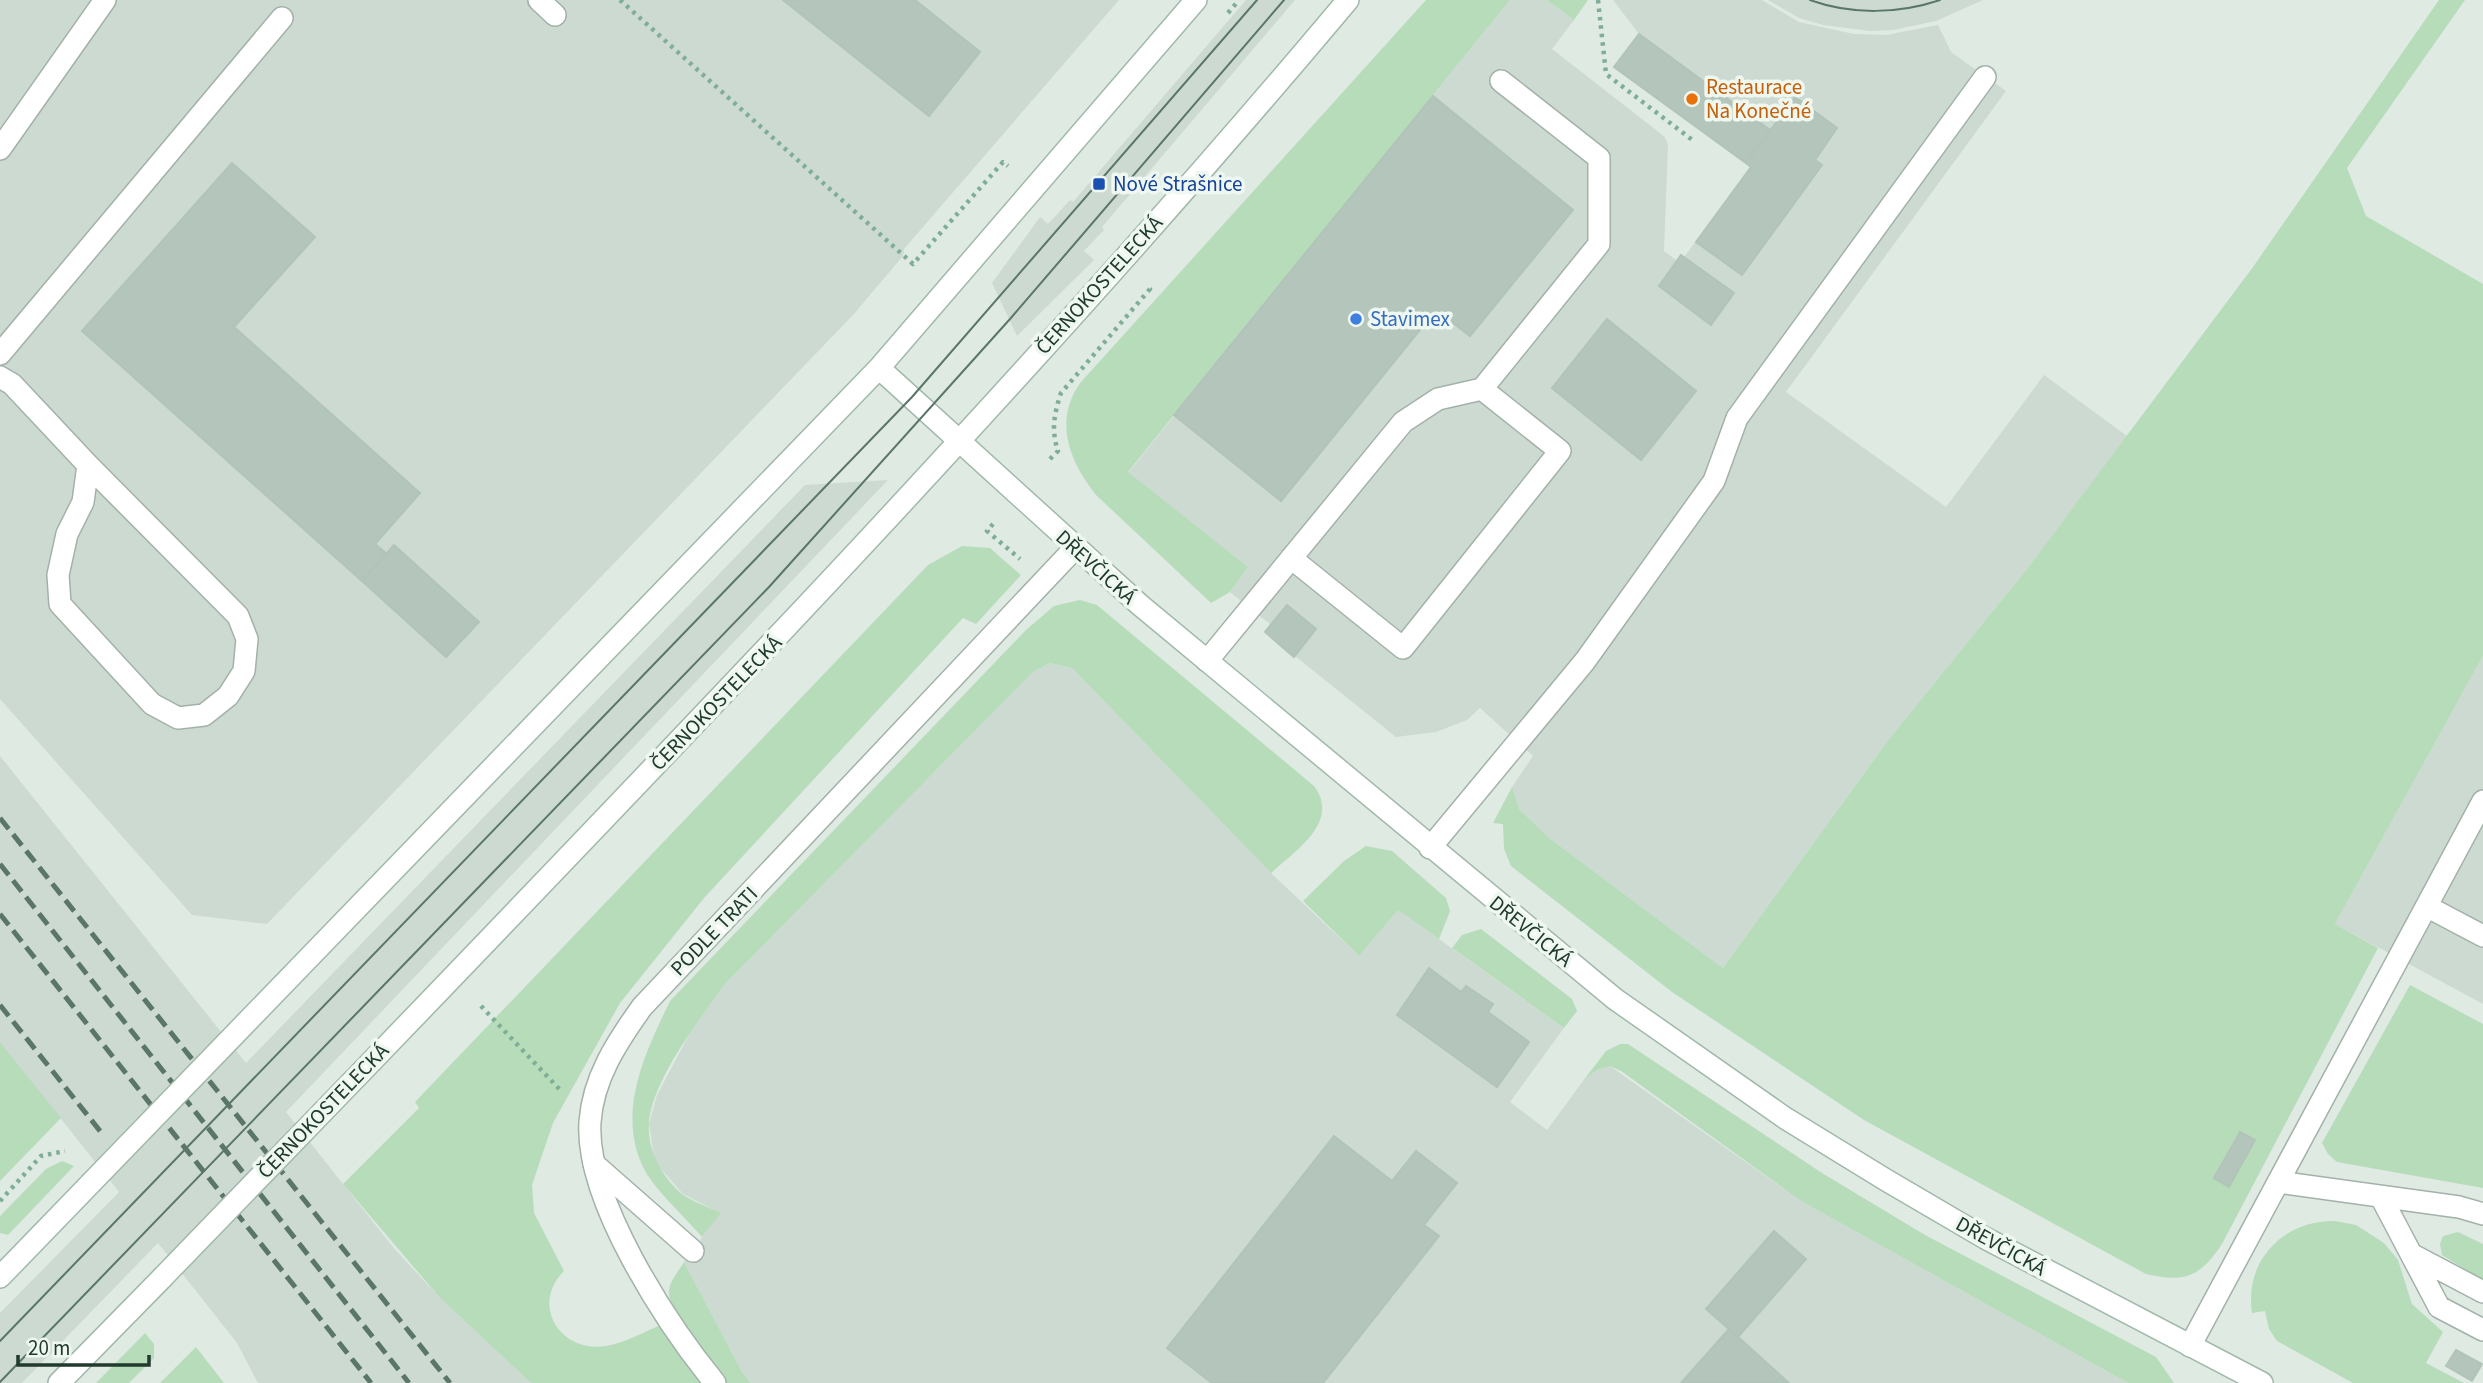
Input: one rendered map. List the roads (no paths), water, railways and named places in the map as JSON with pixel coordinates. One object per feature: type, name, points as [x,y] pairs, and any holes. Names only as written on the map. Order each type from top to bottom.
[{"type":"main road","points":[[0,149],[105,0]]},
{"type":"main road","points":[[538,0],[555,15]]},
{"type":"main road","points":[[1,1275],[879,368],[1196,0]]},
{"type":"main road","name":"ČERNOKOSTELECKÁ","points":[[60,1383],[857,555],[1348,0]]},
{"type":"main road","points":[[0,354],[282,18]]},
{"type":"main road","points":[[1430,848],[1609,627],[1714,481],[1737,418],[1985,77]]},
{"type":"main road","points":[[1207,662],[1403,422],[1438,399],[1482,389],[1599,244],[1599,158],[1501,81]]},
{"type":"main road","name":"DŘEVČICKÁ","points":[[879,368],[1075,548],[1207,662],[1615,999],[1786,1118],[1985,1238],[2262,1383]]},
{"type":"main road","points":[[0,377],[12,383],[88,465],[239,615],[247,639],[244,671],[228,696],[204,715],[178,718],[152,704],[60,604],[58,575],[67,534],[83,502],[88,465]]},
{"type":"main road","points":[[1291,558],[1402,648],[1560,451],[1482,389]]},
{"type":"main road","name":"PODLE TRATI","points":[[715,1383],[653,1294],[617,1225],[594,1164],[590,1122],[595,1093],[609,1057],[642,1007],[1075,548]]},
{"type":"main road","points":[[2190,1346],[2483,801]]},
{"type":"main road","points":[[2428,907],[2483,936]]},
{"type":"main road","points":[[594,1164],[693,1251]]},
{"type":"main road","points":[[2278,1182],[2459,1208],[2483,1214]]},
{"type":"main road","points":[[2381,1197],[2439,1307],[2483,1330]]},
{"type":"main road","points":[[2411,1254],[2483,1292]]},
{"type":"tram line","points":[[0,1341],[912,397],[1257,0]]},
{"type":"tram line","points":[[0,1382],[769,587],[1010,319],[1284,0]]},
{"type":"tram line","points":[[1810,0],[1842,8],[1875,11],[1908,8],[1940,0]]},
{"type":"railway","points":[[0,818],[450,1383]]},
{"type":"railway","points":[[0,864],[409,1383]]},
{"type":"railway","points":[[0,914],[371,1383]]},
{"type":"railway","points":[[0,1005],[104,1136]]},
{"type":"place","name":"Restaurace Na Konečné","points":[[1692,99]]},
{"type":"place","name":"Nové Strašnice","points":[[1099,184]]},
{"type":"place","name":"Stavimex","points":[[1356,319]]}]
